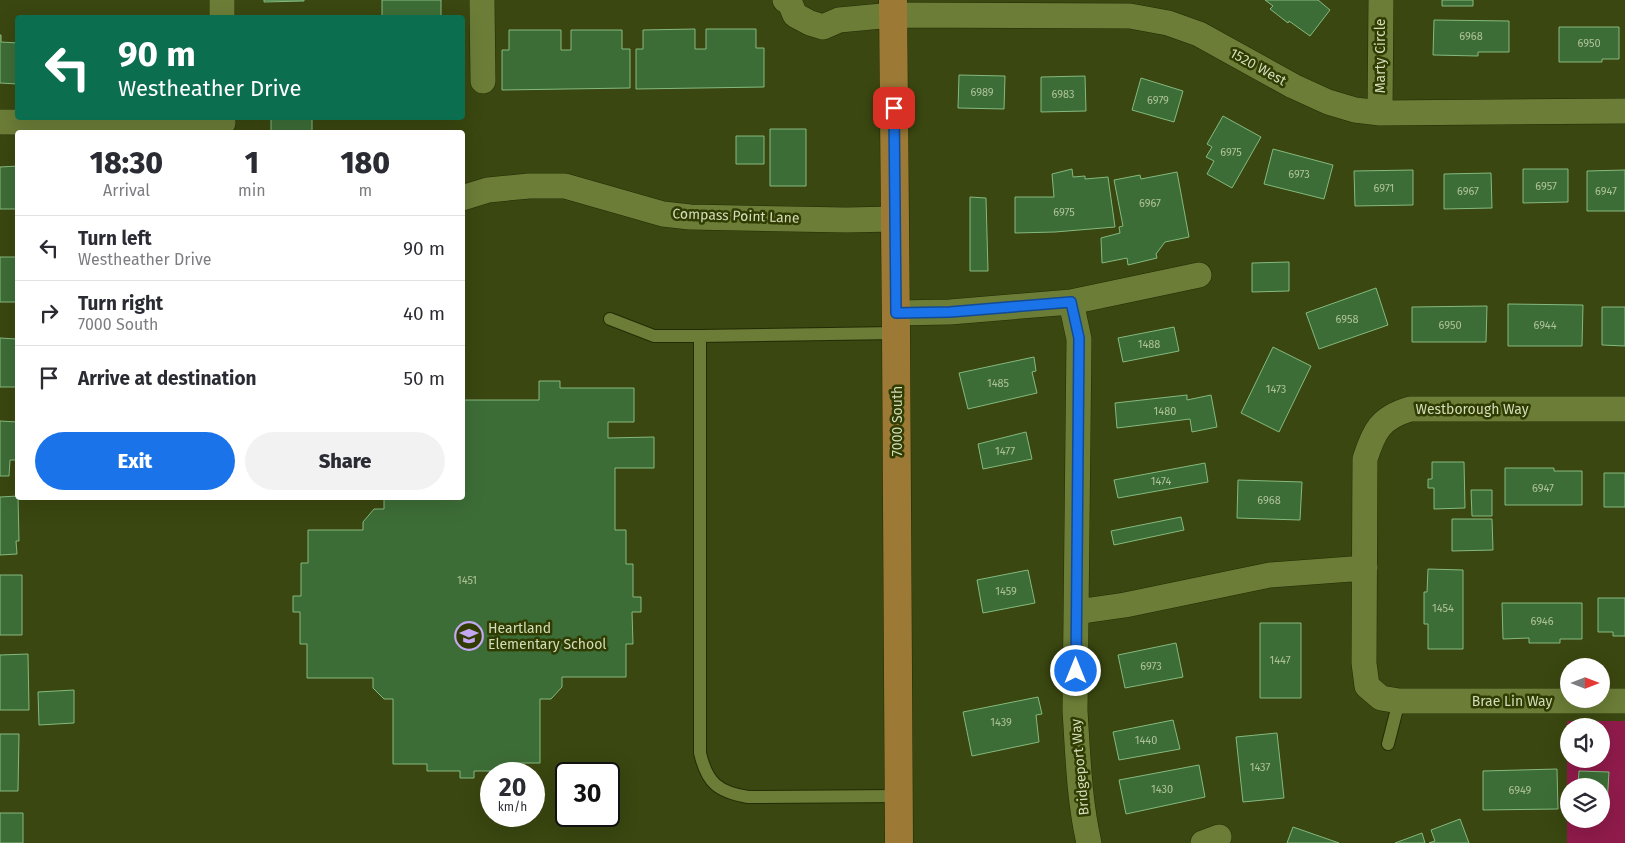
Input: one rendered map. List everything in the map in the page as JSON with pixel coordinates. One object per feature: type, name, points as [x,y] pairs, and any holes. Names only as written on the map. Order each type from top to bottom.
[{"type":"main road","name":"7000 South","points":[[893,8],[899,843]]},
{"type":"street","points":[[222,0],[222,15]]},
{"type":"street","points":[[482,0],[483,81]]},
{"type":"street","name":"Marty Circle","points":[[1380,113],[1381,0]]},
{"type":"street","name":"1520 West","points":[[787,2],[795,15],[810,23],[823,26],[839,20],[893,8],[1085,7],[1168,23],[1200,34],[1293,86],[1328,102],[1355,110],[1380,113],[1625,111]]},
{"type":"street","points":[[0,122],[223,125]]},
{"type":"street","name":"Compass Point Lane","points":[[465,197],[496,190],[528,186],[565,186],[663,214],[690,217],[895,219]]},
{"type":"street","points":[[896,323],[950,312],[1071,302],[1199,275]]},
{"type":"street","name":"Bridgeport Way","points":[[1071,302],[1079,338],[1075,711],[1078,767],[1084,822],[1089,843]]},
{"type":"street","name":"Westborough Way","points":[[1400,701],[1381,698],[1367,686],[1364,663],[1365,459],[1377,429],[1391,416],[1410,409],[1625,409]]},
{"type":"street","points":[[1076,612],[1126,605],[1270,575],[1365,568]]},
{"type":"street","name":"Brae Lin Way","points":[[1400,701],[1625,701]]},
{"type":"lane","points":[[610,319],[654,336],[767,334],[896,323]]},
{"type":"lane","points":[[700,336],[700,754],[703,770],[716,786],[730,794],[748,797],[899,796]]},
{"type":"lane","points":[[1388,744],[1400,701]]},
{"type":"shaded area","points":[[1610,721],[1625,721],[1625,843],[1567,843],[1567,828],[1610,828],[1610,778],[1567,778],[1567,768],[1610,768]]},
{"type":"building","points":[[264,0],[304,0],[304,1],[264,2]]},
{"type":"building","points":[[382,0],[441,0],[441,15],[382,15]]},
{"type":"building","points":[[1265,0],[1318,0],[1330,10],[1310,36],[1289,21],[1288,23],[1270,9],[1273,6]]},
{"type":"building","points":[[1442,0],[1473,0],[1473,6],[1442,6]]},
{"type":"building","points":[[1434,20],[1509,21],[1509,52],[1478,52],[1478,56],[1433,55]]},
{"type":"building","points":[[1559,27],[1619,27],[1619,59],[1602,59],[1602,62],[1559,62]]},
{"type":"building","points":[[695,29],[695,49],[706,49],[706,29],[756,29],[756,48],[764,48],[764,87],[636,89],[636,49],[643,49],[643,30]]},
{"type":"building","points":[[509,30],[561,30],[561,50],[571,50],[571,30],[622,30],[622,49],[630,49],[630,88],[502,90],[502,50],[509,50]]},
{"type":"building","points":[[1,35],[1,42],[15,43],[15,84],[0,83]]},
{"type":"building","points":[[959,75],[1005,76],[1004,109],[958,108]]},
{"type":"building","points":[[1085,76],[1086,111],[1041,112],[1041,77]]},
{"type":"building","points":[[1141,78],[1183,91],[1174,122],[1132,110]]},
{"type":"building","points":[[1223,116],[1261,137],[1232,188],[1207,174],[1214,161],[1206,157],[1212,147],[1207,144]]},
{"type":"building","points":[[271,120],[312,120],[312,130],[271,130]]},
{"type":"building","points":[[770,129],[806,129],[806,186],[770,186]]},
{"type":"building","points":[[736,136],[764,136],[764,164],[736,164]]},
{"type":"building","points":[[1273,149],[1333,165],[1324,199],[1264,184]]},
{"type":"building","points":[[15,166],[15,209],[0,209],[0,167]]},
{"type":"building","points":[[1072,169],[1073,177],[1085,176],[1085,179],[1108,177],[1115,227],[1015,233],[1015,197],[1054,197],[1052,174]]},
{"type":"building","points":[[1523,169],[1568,169],[1568,202],[1523,203]]},
{"type":"building","points":[[1413,170],[1413,205],[1355,206],[1354,171]]},
{"type":"building","points":[[1625,170],[1625,211],[1587,211],[1587,171]]},
{"type":"building","points":[[1177,172],[1189,237],[1165,242],[1156,254],[1157,258],[1128,265],[1127,258],[1102,263],[1101,238],[1120,233],[1119,227],[1123,226],[1114,180],[1140,175],[1141,179]]},
{"type":"building","points":[[1491,173],[1492,208],[1444,209],[1444,174]]},
{"type":"building","points":[[970,197],[986,198],[988,271],[970,271]]},
{"type":"building","points":[[0,257],[15,257],[15,302],[0,302]]},
{"type":"building","points":[[1289,262],[1289,291],[1252,292],[1252,263]]},
{"type":"building","points":[[1376,288],[1388,325],[1319,349],[1306,313]]},
{"type":"building","points":[[1508,304],[1583,305],[1582,346],[1508,346]]},
{"type":"building","points":[[1487,306],[1486,342],[1412,342],[1412,307]]},
{"type":"building","points":[[1602,307],[1625,307],[1625,346],[1602,345]]},
{"type":"building","points":[[1174,327],[1179,351],[1123,362],[1118,338]]},
{"type":"building","points":[[0,338],[15,339],[15,387],[0,387]]},
{"type":"building","points":[[1273,347],[1311,366],[1279,432],[1241,413]]},
{"type":"building","points":[[1034,357],[1036,371],[1032,372],[1037,393],[968,409],[959,373]]},
{"type":"building","points":[[539,381],[560,381],[560,388],[634,388],[634,422],[608,422],[608,438],[654,437],[654,468],[615,468],[615,530],[626,530],[626,564],[633,564],[633,597],[641,597],[641,612],[632,612],[633,644],[626,644],[626,677],[562,677],[562,687],[551,699],[540,699],[540,762],[480,762],[480,771],[474,771],[474,778],[460,778],[460,771],[427,771],[427,764],[393,764],[393,699],[384,699],[373,688],[373,678],[307,678],[307,644],[300,644],[300,612],[293,612],[293,596],[301,596],[301,563],[308,563],[308,530],[363,530],[363,522],[374,509],[384,509],[384,500],[465,500],[465,400],[539,400]]},
{"type":"building","points":[[1187,395],[1187,400],[1211,395],[1217,427],[1192,432],[1190,419],[1117,428],[1115,403]]},
{"type":"building","points":[[0,421],[15,422],[15,460],[10,460],[9,476],[0,476]]},
{"type":"building","points":[[1026,432],[1032,459],[983,469],[978,444]]},
{"type":"building","points":[[1432,462],[1464,462],[1465,508],[1434,509],[1434,488],[1428,488],[1428,479],[1432,479]]},
{"type":"building","points":[[1205,463],[1208,482],[1118,498],[1114,480]]},
{"type":"building","points":[[1505,468],[1554,468],[1554,471],[1582,471],[1582,505],[1505,505]]},
{"type":"building","points":[[1604,473],[1625,473],[1625,507],[1604,507]]},
{"type":"building","points":[[1238,480],[1302,482],[1300,520],[1237,518]]},
{"type":"building","points":[[1471,490],[1492,490],[1492,516],[1472,516]]},
{"type":"building","points":[[15,496],[15,500],[18,500],[19,541],[16,541],[17,554],[0,555],[0,497]]},
{"type":"building","points":[[1181,517],[1184,530],[1114,545],[1111,531]]},
{"type":"building","points":[[1452,519],[1492,519],[1493,550],[1452,551]]},
{"type":"building","points":[[1428,569],[1463,570],[1463,649],[1428,649],[1428,624],[1424,624],[1424,592],[1427,592]]},
{"type":"building","points":[[1028,570],[1035,603],[983,613],[977,580]]},
{"type":"building","points":[[0,575],[22,575],[22,635],[0,635]]},
{"type":"building","points":[[1598,598],[1625,598],[1625,636],[1613,636],[1613,632],[1598,632]]},
{"type":"building","points":[[1502,603],[1582,603],[1582,639],[1560,639],[1560,643],[1529,643],[1529,638],[1503,639]]},
{"type":"building","points":[[1260,623],[1301,623],[1301,698],[1260,698]]},
{"type":"building","points":[[1176,643],[1183,677],[1125,688],[1118,655]]},
{"type":"building","points":[[28,654],[29,710],[0,710],[0,655]]},
{"type":"building","points":[[74,690],[74,723],[39,725],[38,692]]},
{"type":"building","points":[[1038,697],[1042,714],[1036,715],[1039,742],[972,756],[963,712]]},
{"type":"building","points":[[1173,720],[1180,749],[1119,760],[1113,732]]},
{"type":"building","points":[[1277,733],[1284,798],[1243,802],[1236,737]]},
{"type":"building","points":[[0,734],[19,734],[18,791],[0,791]]},
{"type":"building","points":[[1199,765],[1205,797],[1126,814],[1119,780]]},
{"type":"building","points":[[1557,769],[1558,809],[1483,810],[1483,771]]},
{"type":"building","points":[[1579,771],[1609,772],[1609,778],[1579,778]]},
{"type":"building","points":[[0,813],[23,813],[23,843],[0,843]]},
{"type":"building","points":[[1460,819],[1469,843],[1429,843],[1435,841],[1431,830]]},
{"type":"building","points":[[1293,827],[1339,843],[1287,843]]},
{"type":"building","points":[[1422,833],[1425,843],[1395,843]]},
{"type":"place","name":"Heartland Elementary School","points":[[469,636]]},
{"type":"route","points":[[894,108],[896,313],[950,312],[1071,302],[1079,338],[1076,671]]}]
